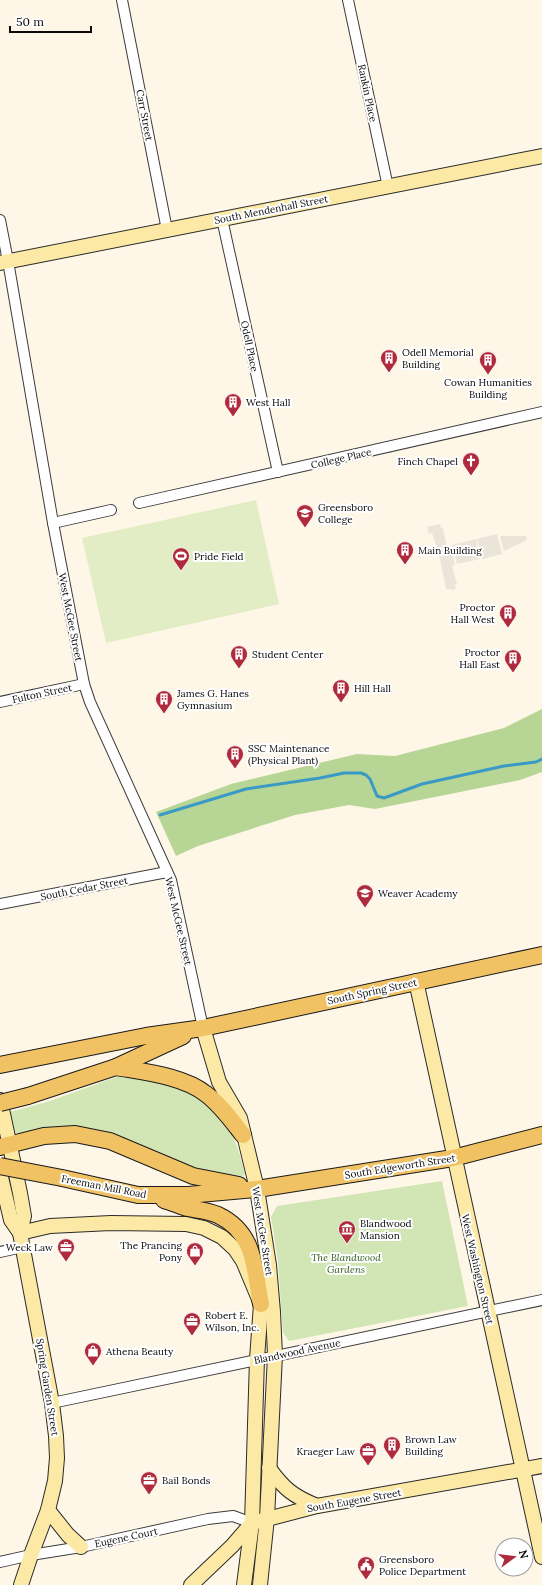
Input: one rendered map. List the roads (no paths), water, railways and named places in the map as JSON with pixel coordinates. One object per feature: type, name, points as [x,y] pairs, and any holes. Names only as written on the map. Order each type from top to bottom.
[{"type":"main road","name":"South Spring Street","points":[[203,1028],[542,955]]},
{"type":"main road","points":[[0,1065],[146,1036],[203,1028]]},
{"type":"main road","points":[[0,1102],[28,1096],[116,1067],[203,1028]]},
{"type":"main road","points":[[116,1067],[183,1081],[205,1093],[218,1105],[243,1135]]},
{"type":"main road","points":[[5,1146],[44,1136],[75,1134],[110,1142],[194,1176],[257,1189]]},
{"type":"main road","name":"South Edgeworth Street","points":[[257,1189],[453,1158],[542,1135]]},
{"type":"main road","name":"Freeman Mill Road","points":[[0,1166],[151,1196],[188,1195],[257,1189]]},
{"type":"main road","points":[[151,1196],[184,1207],[217,1214],[234,1225],[251,1250],[261,1304]]},
{"type":"street","name":"Carr Street","points":[[122,0],[168,230]]},
{"type":"street","name":"Rankin Place","points":[[348,0],[388,187]]},
{"type":"street","name":"South Mendenhall Street","points":[[4,262],[542,156]]},
{"type":"street","name":"Odell Place","points":[[222,219],[278,472]]},
{"type":"street","name":"West McGee Street","points":[[0,220],[4,262],[84,684],[94,710],[168,872],[203,1028],[215,1070],[240,1118],[257,1189],[269,1265],[275,1355],[267,1518],[260,1585]]},
{"type":"street","name":"College Place","points":[[139,504],[542,412]]},
{"type":"street","points":[[53,523],[111,510]]},
{"type":"street","name":"Fulton Street","points":[[0,702],[84,684]]},
{"type":"street","name":"South Cedar Street","points":[[0,904],[168,872]]},
{"type":"street","name":"West Washington Street","points":[[416,981],[453,1158],[542,1557]]},
{"type":"street","name":"Spring Garden Street","points":[[0,1102],[5,1146],[24,1216],[20,1233]]},
{"type":"street","name":"Spring Garden Street","points":[[0,1173],[2,1189],[11,1220],[20,1233],[23,1247],[52,1403],[56,1436],[57,1458],[55,1482],[48,1510],[30,1555],[21,1585]]},
{"type":"street","points":[[20,1233],[50,1226],[111,1223],[186,1224],[204,1228],[222,1237],[235,1249],[243,1261],[261,1304],[257,1359],[252,1523],[244,1585]]},
{"type":"street","points":[[0,1252],[23,1247]]},
{"type":"street","name":"Blandwood Avenue","points":[[52,1403],[542,1300]]},
{"type":"street","name":"South Eugene Street","points":[[252,1523],[317,1506],[542,1466]]},
{"type":"street","points":[[269,1468],[280,1484],[290,1492],[298,1498],[317,1506]]},
{"type":"street","points":[[48,1510],[68,1535],[81,1547]]},
{"type":"street","name":"Eugene Court","points":[[0,1562],[30,1555],[81,1547],[216,1518],[233,1516],[252,1523]]},
{"type":"street","points":[[191,1585],[232,1546],[252,1523]]},
{"type":"waterway","points":[[160,815],[246,789],[344,773],[361,773],[366,775],[370,779],[377,796],[384,798],[422,784],[504,766],[536,762],[542,759]]},
{"type":"place","name":"Odell Memorial Building","points":[[389,373]]},
{"type":"place","name":"Cowan Humanities Building","points":[[488,375]]},
{"type":"place","name":"West Hall","points":[[233,417]]},
{"type":"place","name":"Finch Chapel","points":[[471,476]]},
{"type":"place","name":"Greensboro College","points":[[305,528]]},
{"type":"place","name":"Main Building","points":[[405,565]]},
{"type":"place","name":"Pride Field","points":[[181,571]]},
{"type":"place","name":"Proctor Hall West","points":[[508,628]]},
{"type":"place","name":"Student Center","points":[[239,669]]},
{"type":"place","name":"Proctor Hall East","points":[[513,673]]},
{"type":"place","name":"Hill Hall","points":[[341,703]]},
{"type":"place","name":"James G. Hanes Gymnasium","points":[[164,714]]},
{"type":"place","name":"SSC Maintenance (Physical Plant)","points":[[235,769]]},
{"type":"place","name":"Weaver Academy","points":[[365,908]]},
{"type":"place","name":"Blandwood Mansion","points":[[347,1244]]},
{"type":"place","name":"Weck Law","points":[[66,1262]]},
{"type":"place","name":"The Prancing Pony","points":[[195,1266]]},
{"type":"place","name":"Robert E. Wilson, Inc.","points":[[192,1336]]},
{"type":"place","name":"Athena Beauty","points":[[93,1366]]},
{"type":"place","name":"Brown Law Building","points":[[392,1460]]},
{"type":"place","name":"Kraeger Law","points":[[368,1466]]},
{"type":"place","name":"Bail Bonds","points":[[149,1495]]},
{"type":"place","name":"Greensboro Police Department","points":[[366,1580]]},
{"type":"park label","name":"The Blandwood Gardens","points":[[346,1262]]}]
